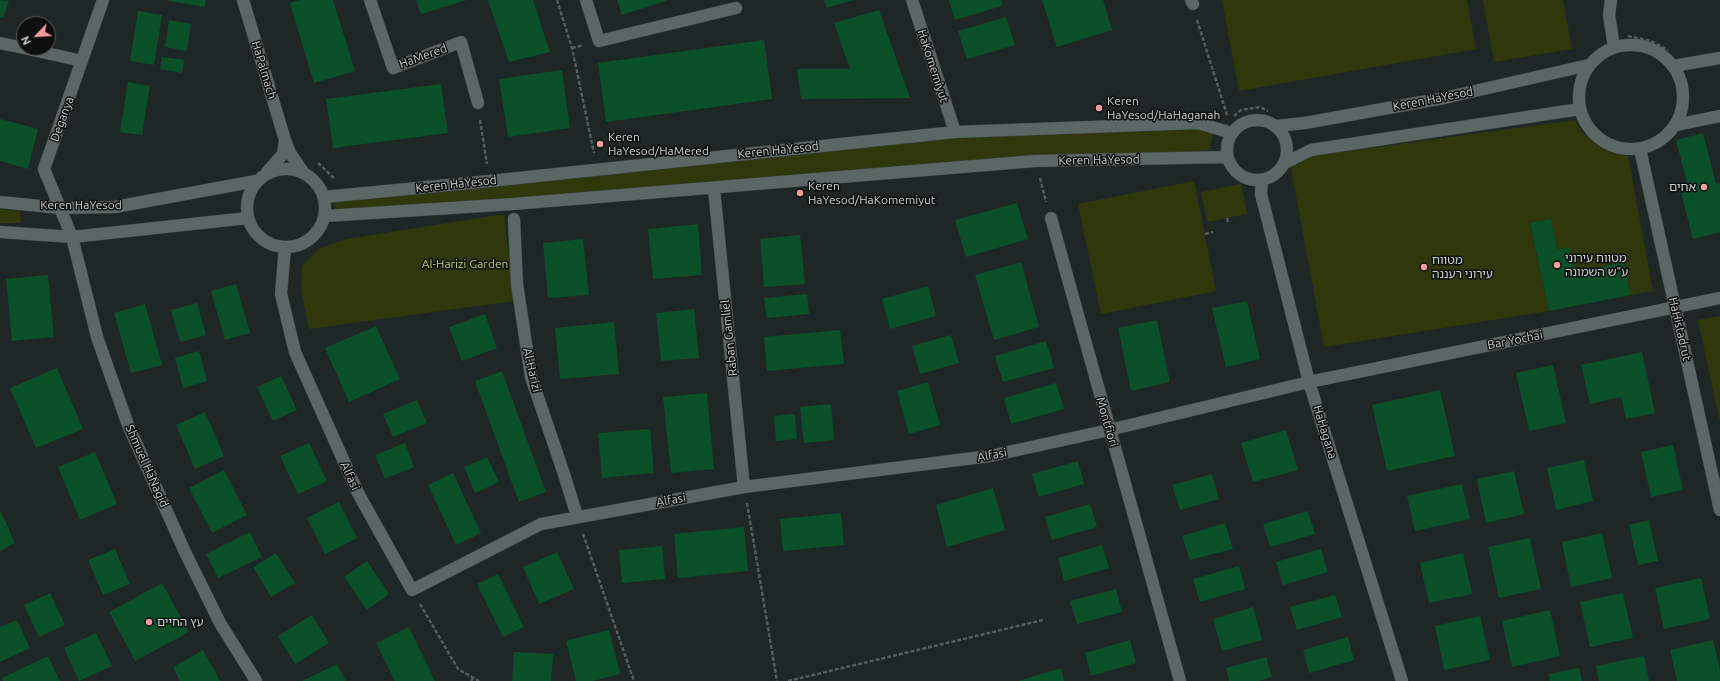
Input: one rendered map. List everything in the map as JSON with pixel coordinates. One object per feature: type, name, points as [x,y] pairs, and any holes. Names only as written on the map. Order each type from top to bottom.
[{"type":"street","name":"Deganya","points":[[72,237],[44,169],[103,0]]},
{"type":"street","name":"HaPalmach","points":[[242,0],[285,140],[290,154],[303,172]]},
{"type":"street","name":"HaMered","points":[[370,0],[393,68],[462,42],[478,103]]},
{"type":"street","points":[[586,0],[599,41],[736,8]]},
{"type":"street","name":"HaKomemiyut","points":[[912,0],[955,132]]},
{"type":"street","points":[[1611,0],[1609,15],[1614,47]]},
{"type":"street","points":[[0,43],[16,46]]},
{"type":"street","points":[[1633,44],[1650,47],[1663,55],[1674,66],[1681,80],[1684,95],[1682,111],[1676,125],[1667,136],[1654,144],[1640,149],[1624,149],[1609,144],[1596,136],[1586,124],[1580,109],[1579,94],[1582,79],[1589,65],[1601,53],[1614,47],[1633,44]]},
{"type":"street","points":[[56,55],[82,61]]},
{"type":"street","points":[[1674,66],[1720,58]]},
{"type":"street","name":"Keren HaYesod","points":[[1276,126],[1305,123],[1444,98],[1589,65]]},
{"type":"street","points":[[1284,163],[1311,150],[1580,109]]},
{"type":"street","points":[[1676,125],[1720,116]]},
{"type":"street","points":[[1258,120],[1276,126],[1283,134],[1287,153],[1284,163],[1279,171],[1271,177],[1262,180],[1252,180],[1242,176],[1229,162],[1227,152],[1228,142],[1232,133],[1239,126],[1248,121],[1258,120]]},
{"type":"street","name":"Keren HaYesod","points":[[324,197],[955,132],[1198,123],[1232,133]]},
{"type":"street","points":[[267,173],[278,169],[291,168],[303,172],[320,186],[324,197],[325,216],[321,226],[306,242],[296,246],[285,247],[273,245],[262,239],[253,230],[248,218],[246,205],[249,192],[256,181],[267,173],[283,154],[285,140]]},
{"type":"street","name":"HaHistadrut","points":[[1640,149],[1720,510]]},
{"type":"street","name":"Keren HaYesod","points":[[325,216],[714,189],[1035,161],[1228,157]]},
{"type":"street","name":"HaHagana","points":[[1262,180],[1261,194],[1309,382],[1402,681]]},
{"type":"street","name":"Keren HaYesod","points":[[0,202],[60,208],[115,207],[256,181]]},
{"type":"street","name":"Raban Gamliel","points":[[714,189],[744,487]]},
{"type":"street","points":[[0,232],[72,237],[248,218]]},
{"type":"street","name":"Montfiori","points":[[1051,218],[1180,681]]},
{"type":"street","name":"Al-Harizi","points":[[514,219],[517,284],[531,378],[577,516]]},
{"type":"street","name":"Shmuel HaNagid","points":[[72,237],[96,336],[128,425],[185,552],[220,623],[256,681]]},
{"type":"street","name":"Alfasi","points":[[285,247],[281,294],[295,352],[358,493],[412,590],[541,524],[577,516],[744,487],[990,456],[1109,430],[1309,382]]},
{"type":"street","name":"Bar Yochai","points":[[1309,382],[1720,298]]},
{"type":"path","points":[[557,0],[572,48],[594,156],[599,169]]},
{"type":"path","points":[[1192,2],[1228,120]]},
{"type":"path","points":[[478,103],[490,181]]},
{"type":"path","points":[[1035,161],[1051,218]]},
{"type":"path","points":[[1227,218],[1228,223]]},
{"type":"path","points":[[1204,234],[1212,232]]},
{"type":"path","points":[[744,487],[777,681]]},
{"type":"path","points":[[577,516],[634,681]]},
{"type":"path","points":[[412,590],[458,669],[479,681]]},
{"type":"path","points":[[788,681],[1043,620]]},
{"type":"path","points":[[470,681],[473,678]]},
{"type":"green space","points":[[1222,0],[1467,0],[1476,49],[1239,91]]},
{"type":"green space","points":[[1483,0],[1563,0],[1572,49],[1494,62]]},
{"type":"green space","name":"מטווח עירוני רעננה","points":[[1575,120],[1582,133],[1601,146],[1628,156],[1653,291],[1630,295],[1624,262],[1576,272],[1569,248],[1557,249],[1551,219],[1530,224],[1549,311],[1324,347],[1291,168],[1312,156]]},
{"type":"green space","points":[[1194,128],[1213,133],[1210,150],[916,168],[336,212],[334,202],[952,137]]},
{"type":"green space","points":[[1194,181],[1216,291],[1101,314],[1078,204]]},
{"type":"green space","points":[[1241,184],[1247,214],[1207,222],[1201,192]]},
{"type":"green space","points":[[0,209],[20,211],[21,223],[0,223]]},
{"type":"green space","name":"Al-Harizi Garden","points":[[504,214],[514,301],[309,329],[301,290],[302,266],[320,248],[347,239]]},
{"type":"green space","points":[[1720,316],[1720,422],[1698,320]]},
{"type":"building","points":[[0,0],[9,1],[3,18],[0,17]]},
{"type":"building","points":[[169,0],[206,0],[205,7]]},
{"type":"building","points":[[300,0],[333,0],[355,71],[314,83],[290,3]]},
{"type":"building","points":[[416,0],[467,0],[421,14]]},
{"type":"building","points":[[488,0],[533,0],[550,52],[509,62]]},
{"type":"building","points":[[617,0],[668,0],[622,15]]},
{"type":"building","points":[[824,0],[853,0],[827,8]]},
{"type":"building","points":[[949,0],[1001,0],[1002,6],[955,20]]},
{"type":"building","points":[[1042,0],[1103,0],[1112,30],[1057,47]]},
{"type":"building","points":[[879,10],[910,98],[801,99],[797,69],[850,69],[834,23]]},
{"type":"building","points":[[138,11],[162,15],[154,65],[130,61]]},
{"type":"building","points":[[1006,17],[1015,45],[967,59],[958,31]]},
{"type":"building","points":[[169,20],[191,24],[187,51],[165,47]]},
{"type":"building","points":[[764,40],[772,99],[606,122],[598,63]]},
{"type":"building","points":[[162,57],[184,60],[182,73],[160,69]]},
{"type":"building","points":[[562,70],[570,128],[508,137],[499,79]]},
{"type":"building","points":[[128,82],[150,86],[142,135],[120,132]]},
{"type":"building","points":[[441,84],[448,133],[333,148],[326,99]]},
{"type":"building","points":[[0,119],[38,129],[28,169],[0,161]]},
{"type":"building","name":"אחים","points":[[1703,133],[1716,184],[1720,183],[1720,232],[1693,239],[1681,192],[1689,190],[1676,140]]},
{"type":"building","points":[[1017,203],[1028,239],[966,257],[955,220]]},
{"type":"building","name":"מטווח עירוני ע\"ש השמונה","points":[[1551,219],[1557,249],[1569,248],[1576,272],[1624,262],[1630,295],[1549,311],[1530,223]]},
{"type":"building","points":[[698,224],[702,275],[653,279],[648,229]]},
{"type":"building","points":[[800,235],[805,284],[764,287],[760,239]]},
{"type":"building","points":[[583,239],[589,295],[548,298],[543,243]]},
{"type":"building","points":[[1021,262],[1039,327],[994,340],[975,275]]},
{"type":"building","points":[[48,275],[54,337],[12,341],[6,279]]},
{"type":"building","points":[[236,284],[250,333],[225,340],[211,291]]},
{"type":"building","points":[[928,286],[936,316],[890,329],[882,299]]},
{"type":"building","points":[[807,294],[809,314],[767,318],[764,298]]},
{"type":"building","points":[[1247,301],[1260,359],[1226,367],[1212,308]]},
{"type":"building","points":[[197,303],[206,335],[180,342],[171,310]]},
{"type":"building","points":[[145,304],[162,365],[131,373],[114,313]]},
{"type":"building","points":[[694,309],[699,358],[661,361],[656,313]]},
{"type":"building","points":[[485,314],[497,348],[462,361],[449,327]]},
{"type":"building","points":[[1157,320],[1170,382],[1131,391],[1118,328]]},
{"type":"building","points":[[614,322],[619,374],[560,379],[555,328]]},
{"type":"building","points":[[376,326],[400,379],[349,402],[325,348]]},
{"type":"building","points":[[840,330],[844,364],[767,371],[764,337]]},
{"type":"building","points":[[951,335],[959,363],[920,374],[912,346]]},
{"type":"building","points":[[1046,341],[1054,368],[1003,382],[995,356]]},
{"type":"building","points":[[199,351],[207,381],[183,388],[175,358]]},
{"type":"building","points":[[1642,352],[1655,413],[1626,419],[1621,397],[1590,404],[1581,365]]},
{"type":"building","points":[[1553,365],[1566,423],[1529,431],[1516,373]]},
{"type":"building","points":[[57,368],[83,429],[36,448],[10,388]]},
{"type":"building","points":[[502,371],[546,492],[519,502],[475,381]]},
{"type":"building","points":[[281,376],[297,410],[273,421],[257,387]]},
{"type":"building","points":[[928,382],[940,425],[909,434],[897,391]]},
{"type":"building","points":[[1056,383],[1064,409],[1011,424],[1004,398]]},
{"type":"building","points":[[1440,390],[1455,456],[1387,471],[1372,405]]},
{"type":"building","points":[[707,393],[714,469],[671,473],[663,397]]},
{"type":"building","points":[[417,400],[427,423],[393,437],[383,414]]},
{"type":"building","points":[[831,404],[834,440],[804,443],[800,407]]},
{"type":"building","points":[[205,412],[224,456],[195,469],[176,425]]},
{"type":"building","points":[[795,414],[797,439],[776,441],[774,416]]},
{"type":"building","points":[[650,429],[654,473],[602,478],[598,433]]},
{"type":"building","points":[[1286,430],[1298,470],[1253,482],[1241,443]]},
{"type":"building","points":[[309,443],[327,481],[298,494],[280,456]]},
{"type":"building","points":[[405,443],[414,467],[385,479],[375,455]]},
{"type":"building","points":[[1673,445],[1683,490],[1651,497],[1641,452]]},
{"type":"building","points":[[95,452],[117,504],[80,520],[58,467]]},
{"type":"building","points":[[487,457],[499,482],[475,493],[464,467]]},
{"type":"building","points":[[1584,460],[1593,501],[1556,510],[1547,468]]},
{"type":"building","points":[[1078,461],[1084,484],[1039,497],[1032,474]]},
{"type":"building","points":[[224,470],[247,515],[212,533],[189,488]]},
{"type":"building","points":[[1514,471],[1524,514],[1486,523],[1477,479]]},
{"type":"building","points":[[453,473],[481,533],[456,545],[428,485]]},
{"type":"building","points":[[1212,474],[1219,499],[1180,510],[1172,485]]},
{"type":"building","points":[[1462,484],[1470,519],[1415,531],[1407,496]]},
{"type":"building","points":[[993,488],[1005,530],[947,547],[936,505]]},
{"type":"building","points":[[339,502],[357,538],[325,554],[307,518]]},
{"type":"building","points":[[1090,504],[1097,527],[1052,540],[1045,517]]},
{"type":"building","points":[[0,510],[15,543],[0,551]]},
{"type":"building","points":[[1308,511],[1315,534],[1270,547],[1263,524]]},
{"type":"building","points":[[841,513],[844,545],[783,551],[780,519]]},
{"type":"building","points":[[1649,520],[1658,561],[1638,565],[1629,525]]},
{"type":"building","points":[[1225,523],[1233,549],[1190,560],[1182,536]]},
{"type":"building","points":[[744,527],[748,571],[678,578],[674,534]]},
{"type":"building","points":[[250,532],[262,557],[218,578],[206,554]]},
{"type":"building","points":[[1602,533],[1612,578],[1571,587],[1562,542]]},
{"type":"building","points":[[1530,538],[1541,589],[1499,598],[1488,547]]},
{"type":"building","points":[[1102,545],[1109,568],[1064,581],[1058,558]]},
{"type":"building","points":[[662,546],[665,579],[622,583],[619,550]]},
{"type":"building","points":[[115,549],[130,584],[103,595],[88,560]]},
{"type":"building","points":[[1321,549],[1328,572],[1283,585],[1276,562]]},
{"type":"building","points":[[557,552],[574,589],[539,604],[523,567]]},
{"type":"building","points":[[276,553],[295,583],[271,597],[253,567]]},
{"type":"building","points":[[1463,553],[1472,594],[1429,603],[1420,563]]},
{"type":"building","points":[[367,561],[389,594],[367,610],[344,577]]},
{"type":"building","points":[[1239,566],[1245,589],[1200,602],[1193,579]]},
{"type":"building","points":[[498,574],[524,627],[503,637],[477,584]]},
{"type":"building","points":[[1701,578],[1710,619],[1664,629],[1655,588]]},
{"type":"building","name":"עץ החיים","points":[[162,583],[189,632],[135,661],[109,612]]},
{"type":"building","points":[[1116,589],[1122,612],[1077,624],[1070,601]]},
{"type":"building","points":[[50,593],[65,625],[39,637],[24,605]]},
{"type":"building","points":[[1623,593],[1633,638],[1590,647],[1580,602]]},
{"type":"building","points":[[1335,595],[1342,617],[1297,630],[1290,607]]},
{"type":"building","points":[[1253,607],[1262,640],[1222,651],[1213,619]]},
{"type":"building","points":[[1550,610],[1560,656],[1512,667],[1502,621]]},
{"type":"building","points":[[312,615],[329,643],[295,664],[278,636]]},
{"type":"building","points":[[1480,616],[1490,660],[1444,670],[1435,626]]},
{"type":"building","points":[[17,620],[30,648],[0,662],[0,627]]},
{"type":"building","points":[[409,627],[435,681],[395,681],[376,643]]},
{"type":"building","points":[[609,630],[620,674],[593,681],[576,681],[566,641]]},
{"type":"building","points":[[96,633],[112,666],[79,681],[64,648]]},
{"type":"building","points":[[1348,637],[1354,660],[1309,673],[1303,650]]},
{"type":"building","points":[[1130,640],[1136,663],[1091,676],[1085,653]]},
{"type":"building","points":[[1713,640],[1720,670],[1720,681],[1677,681],[1670,650]]},
{"type":"building","points":[[203,650],[220,681],[180,681],[173,667]]},
{"type":"building","points":[[514,652],[553,654],[551,681],[512,681]]},
{"type":"building","points":[[48,656],[60,681],[3,681],[2,678]]},
{"type":"building","points":[[1644,656],[1649,681],[1599,681],[1596,666]]},
{"type":"building","points":[[1266,657],[1272,677],[1258,681],[1229,681],[1226,668]]},
{"type":"building","points":[[337,664],[346,681],[302,681]]},
{"type":"building","points":[[1061,668],[1064,681],[1018,681]]},
{"type":"building","points":[[1579,668],[1582,681],[1550,681],[1549,674]]},
{"type":"place","name":"Keren HaYesod/HaHaganah","points":[[1099,108]]},
{"type":"place","name":"Keren HaYesod/HaMered","points":[[600,144]]},
{"type":"place","name":"אחים","points":[[1704,187]]},
{"type":"place","name":"Keren HaYesod/HaKomemiyut","points":[[800,193]]},
{"type":"place","name":"מטווח עירוני ע\"ש השמונה","points":[[1557,265]]},
{"type":"place","name":"מטווח עירוני רעננה","points":[[1424,267]]},
{"type":"place","name":"עץ החיים","points":[[149,622]]}]
